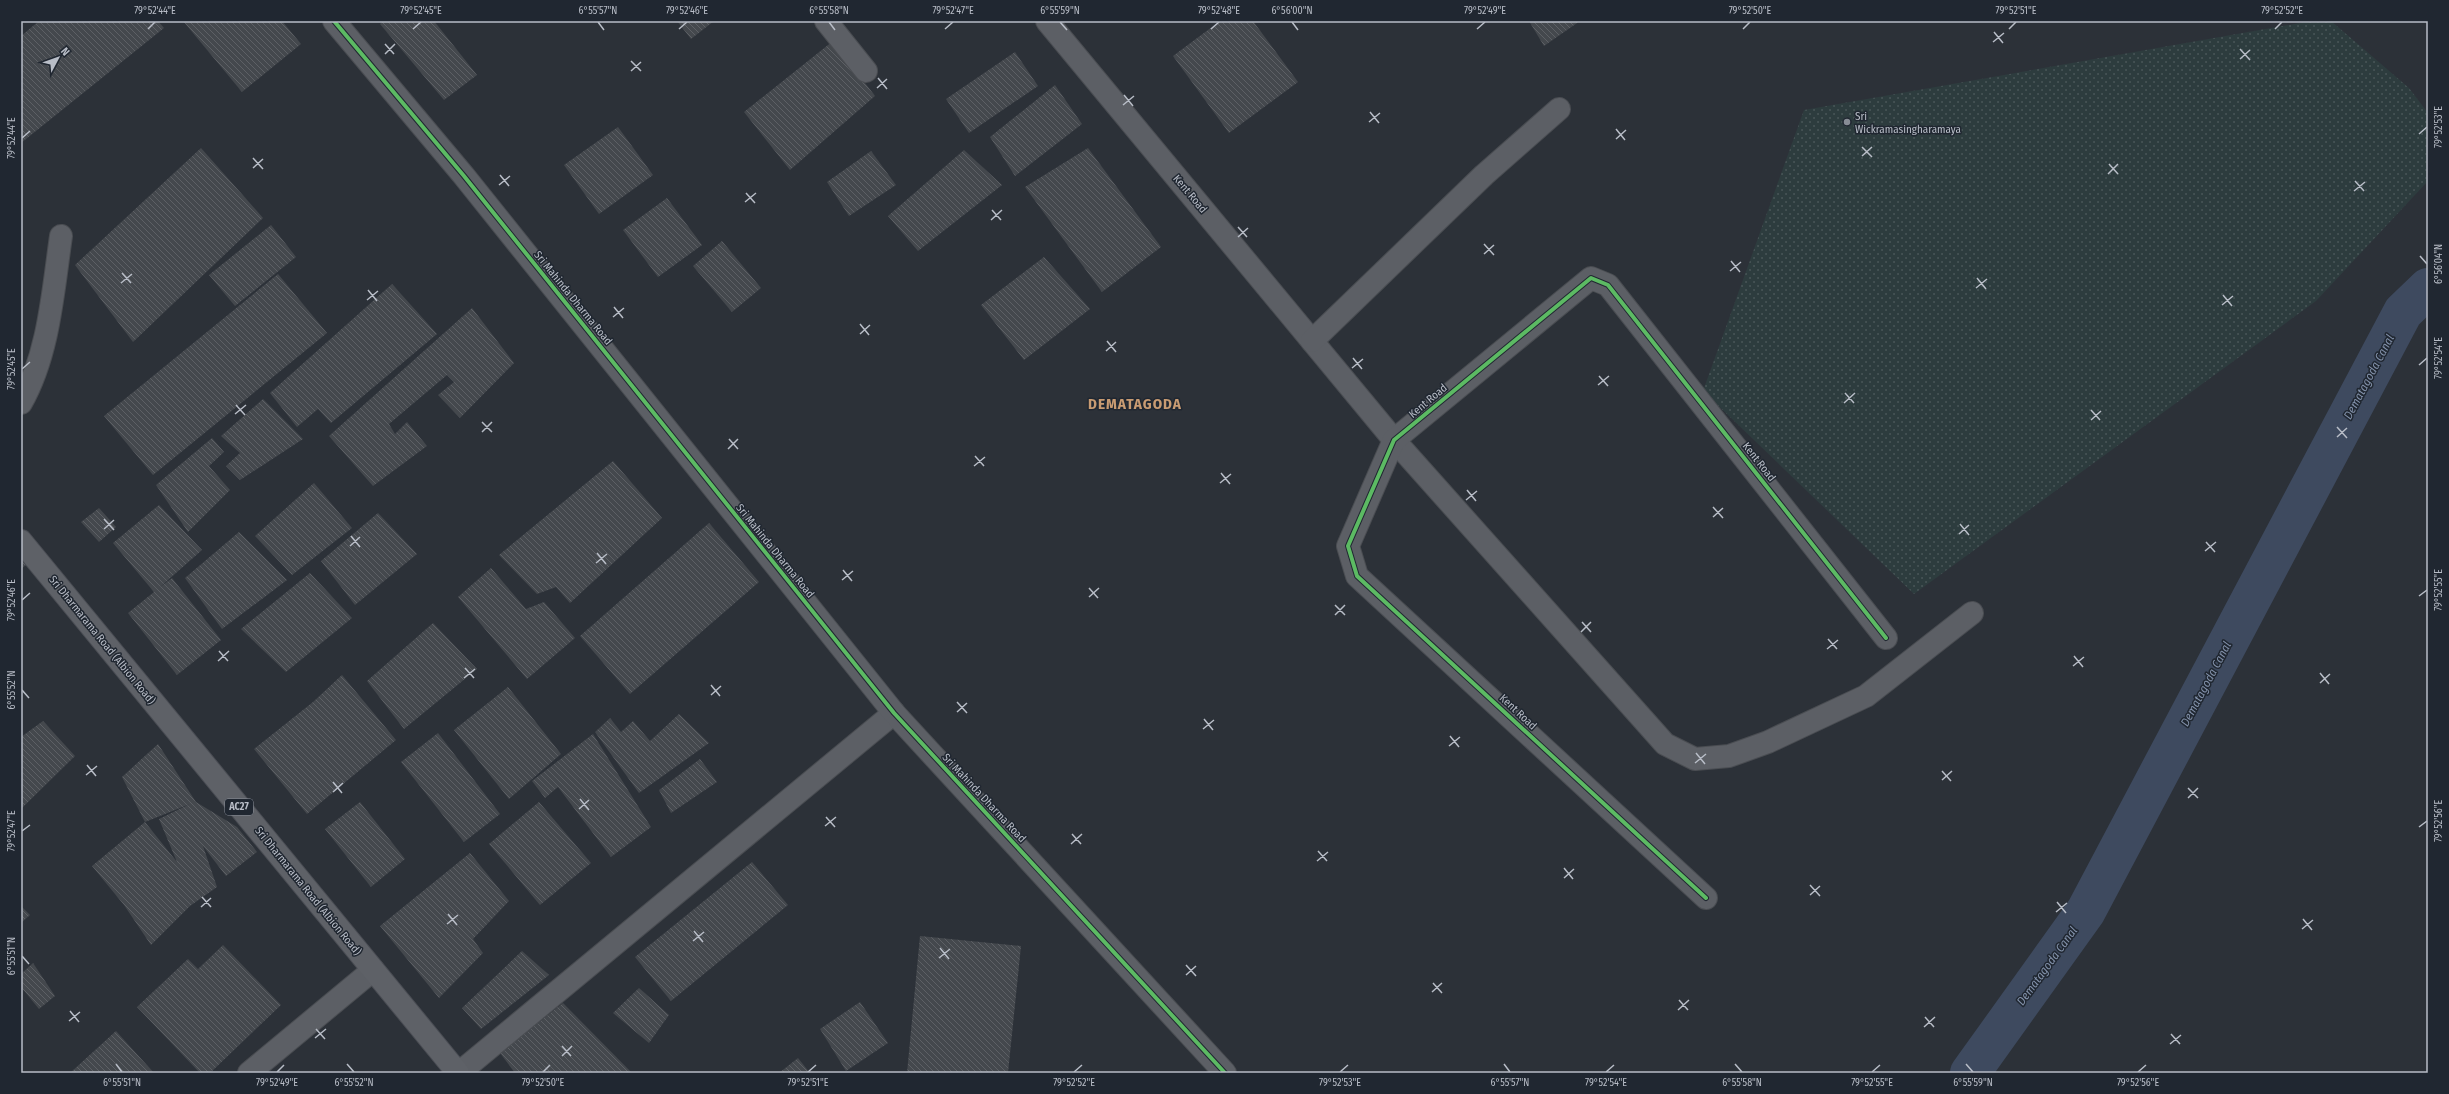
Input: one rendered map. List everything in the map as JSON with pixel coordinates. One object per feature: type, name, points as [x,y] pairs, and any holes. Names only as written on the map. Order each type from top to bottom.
[{"type":"main road","name":"Sri Dharmarama Road (Albion Road)","points":[[21,542],[458,1073]]},
{"type":"street","name":"Sri Mahinda Dharma Road","points":[[334,21],[464,176],[894,713],[1225,1073]]},
{"type":"street","points":[[826,21],[866,71]]},
{"type":"street","name":"Kent Road","points":[[1047,21],[1394,440]]},
{"type":"street","points":[[1312,341],[1484,175],[1560,109]]},
{"type":"street","points":[[21,403],[31,386],[48,322],[61,236]]},
{"type":"street","name":"Kent Road","points":[[1706,898],[1357,576],[1348,546],[1394,440],[1591,278],[1608,285],[1886,638]]},
{"type":"street","points":[[1394,440],[1665,744],[1695,759],[1729,756],[1768,742],[1866,696],[1972,613]]},
{"type":"street","points":[[458,1073],[894,713]]},
{"type":"street","points":[[249,1073],[373,970]]},
{"type":"shaded area","points":[[2311,21],[2331,21],[2409,88],[2428,113],[2428,181],[2316,301],[1914,594],[1703,391],[1804,110]]},
{"type":"building","points":[[39,21],[158,21],[164,28],[21,143],[21,36]]},
{"type":"building","points":[[183,21],[282,21],[301,44],[242,92]]},
{"type":"building","points":[[383,21],[434,21],[477,75],[444,100],[380,24]]},
{"type":"building","points":[[677,21],[714,21],[691,39]]},
{"type":"building","points":[[1220,21],[1253,21],[1298,82],[1229,133],[1173,56]]},
{"type":"building","points":[[1529,21],[1580,21],[1544,46]]},
{"type":"building","points":[[833,41],[875,96],[790,170],[744,112]]},
{"type":"building","points":[[1015,52],[1038,86],[969,133],[946,99]]},
{"type":"building","points":[[1055,85],[1082,124],[1015,176],[990,137]]},
{"type":"building","points":[[618,127],[653,175],[599,214],[564,165]]},
{"type":"building","points":[[201,148],[263,218],[133,342],[75,265]]},
{"type":"building","points":[[1088,148],[1161,247],[1102,292],[1025,187]]},
{"type":"building","points":[[964,150],[1002,185],[918,251],[888,216]]},
{"type":"building","points":[[871,151],[896,185],[849,216],[827,182]]},
{"type":"building","points":[[667,198],[702,245],[658,277],[623,230]]},
{"type":"building","points":[[271,225],[296,257],[235,306],[209,275]]},
{"type":"building","points":[[722,241],[761,288],[732,312],[693,266]]},
{"type":"building","points":[[1044,257],[1090,309],[1024,360],[981,305]]},
{"type":"building","points":[[278,274],[327,333],[153,475],[104,416]]},
{"type":"building","points":[[392,284],[437,334],[331,423],[318,409],[297,427],[270,393]]},
{"type":"building","points":[[472,308],[514,363],[460,418],[438,395],[454,382],[447,375],[389,424],[395,434],[407,422],[427,446],[373,486],[329,436]]},
{"type":"building","points":[[263,399],[303,439],[240,480],[226,466],[240,453],[221,436]]},
{"type":"building","points":[[212,438],[224,452],[209,466],[230,490],[188,532],[156,485]]},
{"type":"building","points":[[613,461],[662,518],[570,603],[556,587],[537,594],[499,555]]},
{"type":"building","points":[[314,483],[352,528],[292,575],[255,536]]},
{"type":"building","points":[[159,505],[202,550],[159,588],[172,578],[221,640],[177,675],[128,613],[154,592],[113,543]]},
{"type":"building","points":[[99,508],[116,527],[99,542],[81,522]]},
{"type":"building","points":[[378,513],[417,554],[355,605],[321,561]]},
{"type":"building","points":[[709,523],[759,582],[630,694],[580,636]]},
{"type":"building","points":[[239,532],[287,580],[222,629],[185,578]]},
{"type":"building","points":[[21,548],[31,561],[21,569]]},
{"type":"building","points":[[491,568],[526,609],[544,602],[575,638],[527,679],[458,597]]},
{"type":"building","points":[[310,573],[352,618],[286,672],[241,629]]},
{"type":"building","points":[[433,623],[477,669],[404,729],[367,681]]},
{"type":"building","points":[[342,675],[396,740],[307,814],[254,749],[313,702]]},
{"type":"building","points":[[508,687],[561,754],[509,799],[454,730]]},
{"type":"building","points":[[679,714],[709,743],[639,793],[595,732],[610,718],[621,732],[633,721],[650,741]]},
{"type":"building","points":[[43,721],[75,756],[21,809],[21,737]]},
{"type":"building","points":[[438,733],[500,814],[464,842],[401,762]]},
{"type":"building","points":[[593,734],[651,827],[611,857],[558,787],[545,798],[532,781]]},
{"type":"building","points":[[158,744],[196,802],[237,827],[257,852],[226,876],[203,846],[217,887],[190,906],[151,945],[124,905],[92,866],[145,822],[122,777]],"holes":[[[190,804],[159,819],[177,862],[145,822]]]},
{"type":"building","points":[[700,759],[717,782],[671,813],[659,790]]},
{"type":"building","points":[[360,802],[405,859],[371,887],[325,829]]},
{"type":"building","points":[[539,802],[591,863],[540,905],[489,844]]},
{"type":"building","points":[[470,853],[509,901],[473,939],[483,953],[439,998],[380,926]]},
{"type":"building","points":[[752,862],[788,905],[671,1001],[635,957]]},
{"type":"building","points":[[21,906],[30,915],[21,923]]},
{"type":"building","points":[[920,936],[1021,946],[1008,1073],[907,1073]]},
{"type":"building","points":[[223,945],[281,1005],[210,1073],[200,1073],[137,1007],[188,959],[198,969]]},
{"type":"building","points":[[522,951],[549,975],[481,1029],[462,1008]]},
{"type":"building","points":[[33,963],[55,996],[39,1009],[21,987],[21,974]]},
{"type":"building","points":[[639,988],[669,1015],[649,1043],[613,1013]]},
{"type":"building","points":[[860,1002],[888,1043],[846,1071],[820,1029]]},
{"type":"building","points":[[563,1003],[632,1073],[515,1073],[500,1053]]},
{"type":"building","points":[[116,1031],[154,1073],[70,1073]]},
{"type":"building","points":[[798,1058],[810,1073],[779,1073]]},
{"type":"waterway","name":"Dematagoda Canal","points":[[1970,1073],[2086,911],[2403,312],[2428,288]]},
{"type":"cycle path","points":[[334,21],[464,176],[894,713],[1225,1073]]},
{"type":"cycle path","points":[[1706,898],[1357,576],[1348,546],[1394,440],[1591,278],[1608,285],[1886,638]]},
{"type":"place","name":"Sri Wickramasingharamaya","points":[[1847,122]]},
{"type":"district","name":"DEMATAGODA","points":[[1135,404]]}]
